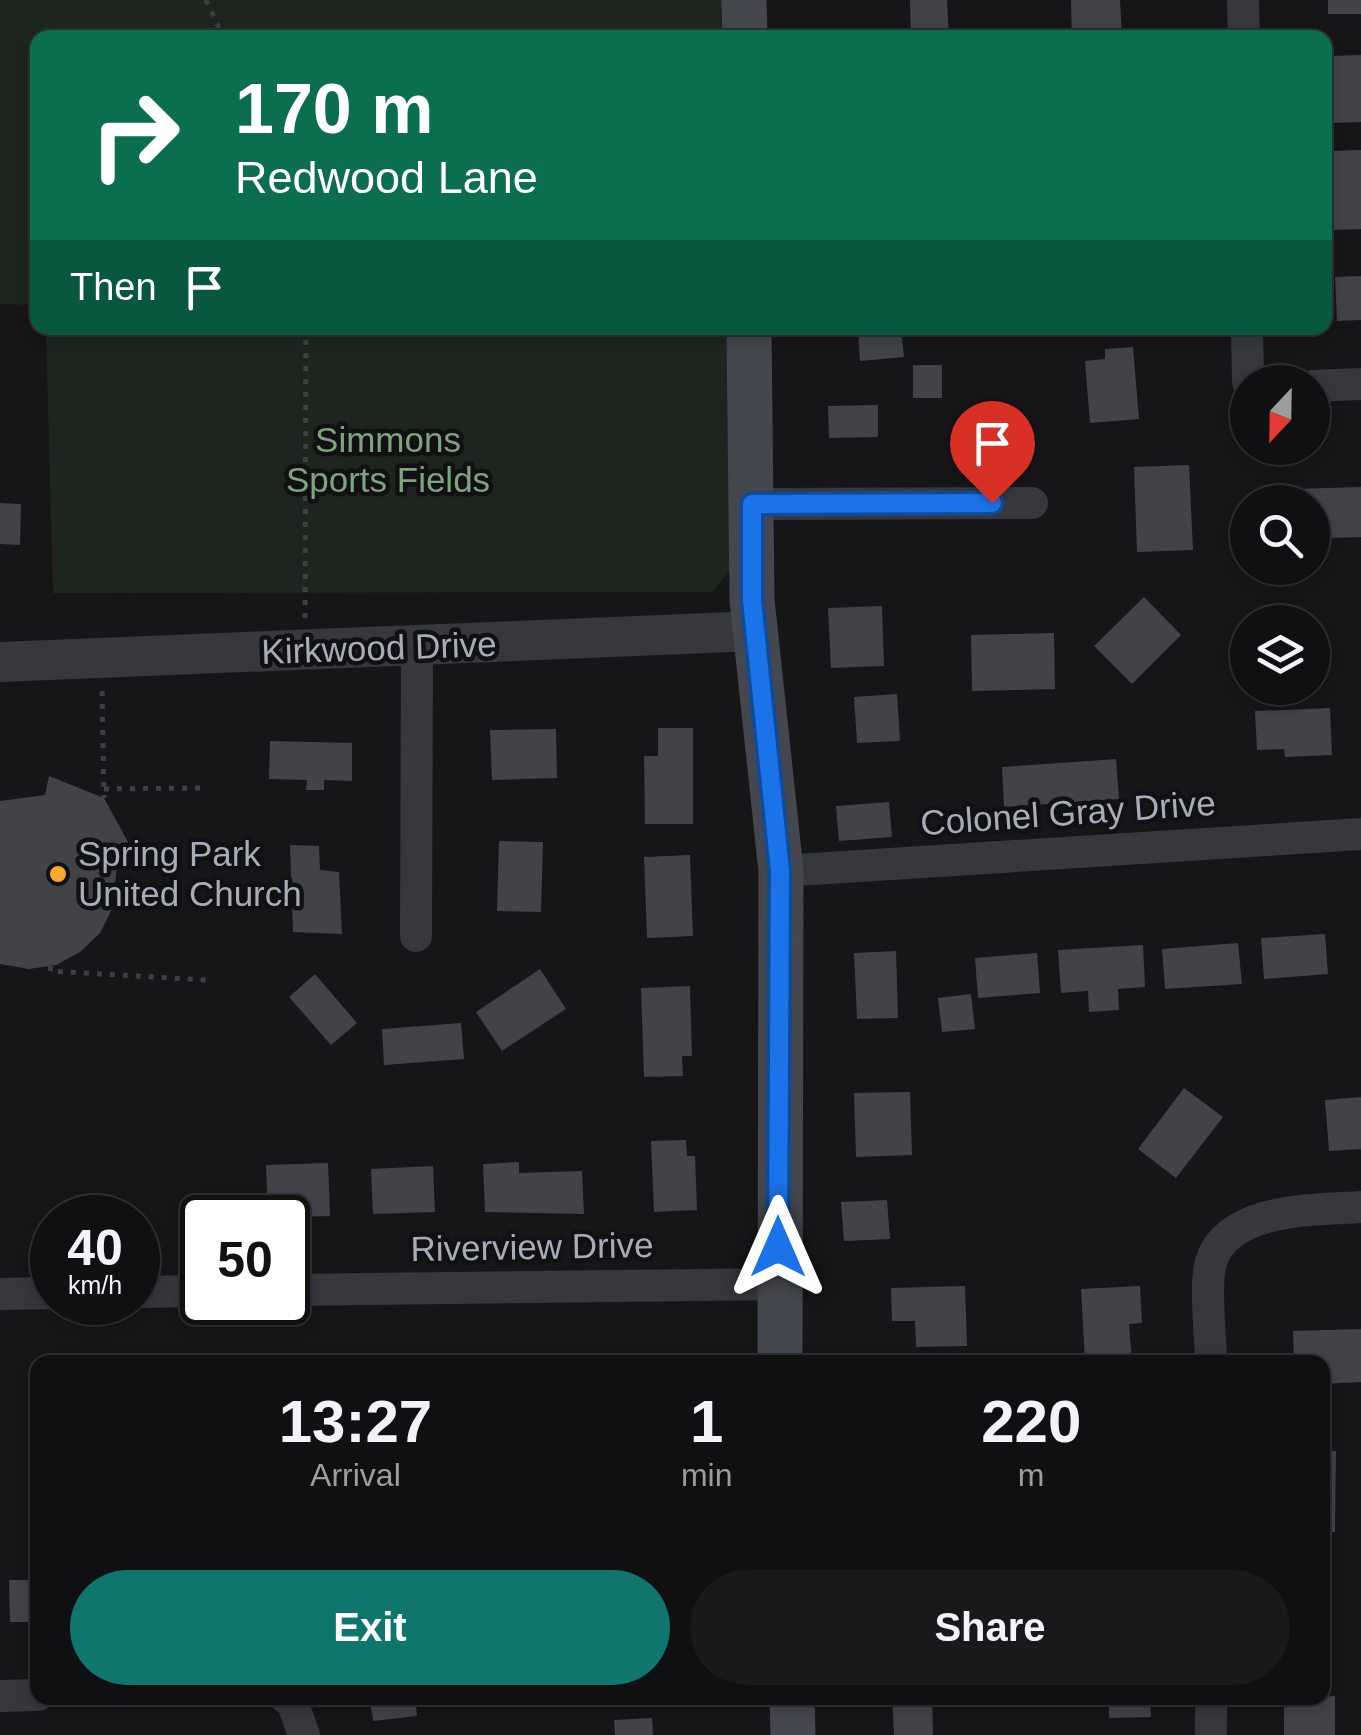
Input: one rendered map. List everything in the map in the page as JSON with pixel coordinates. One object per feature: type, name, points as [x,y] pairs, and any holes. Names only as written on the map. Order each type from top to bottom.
[{"type":"main road","points":[[744,0],[744,30]]},
{"type":"main road","points":[[749,335],[752,600],[780,871],[780,1355]]},
{"type":"main road","points":[[792,1705],[793,1735]]},
{"type":"street","points":[[1243,0],[1244,30]]},
{"type":"street","points":[[1247,335],[1248,365]]},
{"type":"street","points":[[1330,385],[1361,384]]},
{"type":"street","points":[[752,504],[1032,503]]},
{"type":"street","name":"Kirkwood Drive","points":[[0,662],[758,632]]},
{"type":"street","points":[[416,646],[416,936]]},
{"type":"street","name":"Colonel Gray Drive","points":[[780,871],[1361,834]]},
{"type":"street","points":[[1211,1355],[1211,1262],[1232,1234],[1273,1213],[1361,1207]]},
{"type":"street","name":"Riverview Drive","points":[[310,1290],[778,1284]]},
{"type":"street","points":[[0,1294],[30,1293]]},
{"type":"street","points":[[0,1696],[30,1696]]},
{"type":"street","points":[[293,1705],[304,1735]]},
{"type":"street","points":[[1211,1705],[1211,1735]]},
{"type":"path","points":[[206,0],[220,30]]},
{"type":"path","points":[[305,651],[306,335]]},
{"type":"path","points":[[102,687],[104,798]]},
{"type":"path","points":[[104,790],[205,788]]},
{"type":"path","points":[[51,966],[50,972],[206,980]]},
{"type":"green space","points":[[0,0],[724,0],[724,30],[30,30],[30,305],[0,304]]},
{"type":"green space","name":"Simmons Sports Fields","points":[[46,335],[728,335],[730,571],[712,592],[53,593]]},
{"type":"building","points":[[910,0],[947,0],[949,30],[911,30]]},
{"type":"building","points":[[1071,0],[1120,0],[1122,30],[1072,30]]},
{"type":"building","points":[[1328,0],[1361,0],[1361,14],[1328,14]]},
{"type":"building","points":[[1361,55],[1361,122],[1332,123],[1332,56]]},
{"type":"building","points":[[1361,150],[1361,229],[1332,230],[1332,151]]},
{"type":"building","points":[[1361,276],[1361,320],[1337,321],[1335,277]]},
{"type":"building","points":[[858,335],[902,335],[904,357],[860,361]]},
{"type":"building","points":[[1133,347],[1139,419],[1090,423],[1085,361],[1105,359],[1105,349]]},
{"type":"building","points":[[913,365],[942,365],[942,398],[913,398]]},
{"type":"building","points":[[878,405],[878,437],[829,438],[828,406]]},
{"type":"building","points":[[1189,465],[1193,550],[1137,552],[1134,467]]},
{"type":"building","points":[[1361,487],[1361,537],[1330,538],[1330,488]]},
{"type":"building","points":[[0,503],[21,504],[20,545],[0,544]]},
{"type":"building","points":[[1144,597],[1181,635],[1132,684],[1094,646]]},
{"type":"building","points":[[882,606],[884,666],[831,668],[828,608]]},
{"type":"building","points":[[1054,633],[1055,689],[972,691],[971,635]]},
{"type":"building","points":[[897,694],[900,741],[857,743],[854,697]]},
{"type":"building","points":[[1330,708],[1332,755],[1285,757],[1284,749],[1257,750],[1255,711]]},
{"type":"building","points":[[658,728],[693,728],[693,824],[645,824],[644,756],[658,756]]},
{"type":"building","points":[[556,729],[557,778],[492,780],[490,730]]},
{"type":"building","points":[[270,741],[352,743],[352,781],[324,780],[324,790],[306,790],[307,780],[269,779]]},
{"type":"building","points":[[1116,759],[1119,799],[1004,807],[1002,767]]},
{"type":"building","name":"Spring Park United Church","points":[[49,776],[104,798],[128,842],[133,862],[117,867],[112,909],[100,933],[80,952],[56,965],[29,969],[0,964],[0,801],[45,795]]},
{"type":"building","points":[[889,802],[892,837],[839,841],[836,806]]},
{"type":"building","points":[[499,841],[543,842],[541,912],[497,911]]},
{"type":"building","points":[[290,845],[319,846],[320,870],[339,872],[342,934],[293,932]]},
{"type":"building","points":[[690,855],[693,936],[647,938],[644,857]]},
{"type":"building","points":[[1325,934],[1328,974],[1264,979],[1261,938]]},
{"type":"building","points":[[1238,943],[1242,984],[1165,989],[1162,949]]},
{"type":"building","points":[[1143,945],[1145,987],[1118,989],[1119,1010],[1089,1012],[1088,991],[1061,993],[1058,950]]},
{"type":"building","points":[[896,951],[898,1018],[857,1019],[854,953]]},
{"type":"building","points":[[1037,953],[1040,993],[978,998],[975,958]]},
{"type":"building","points":[[540,969],[566,1009],[502,1051],[476,1012]]},
{"type":"building","points":[[315,974],[357,1023],[331,1045],[289,997]]},
{"type":"building","points":[[690,986],[692,1056],[682,1056],[683,1076],[644,1077],[641,988]]},
{"type":"building","points":[[971,994],[975,1029],[942,1032],[938,998]]},
{"type":"building","points":[[461,1023],[464,1059],[384,1065],[382,1029]]},
{"type":"building","points":[[1184,1088],[1223,1117],[1176,1178],[1138,1149]]},
{"type":"building","points":[[910,1092],[912,1155],[856,1157],[854,1093]]},
{"type":"building","points":[[1361,1097],[1361,1149],[1329,1151],[1325,1100]]},
{"type":"building","points":[[686,1140],[687,1156],[695,1156],[697,1210],[654,1212],[651,1141]]},
{"type":"building","points":[[519,1162],[519,1173],[582,1171],[584,1214],[485,1212],[483,1164]]},
{"type":"building","points":[[328,1163],[330,1216],[310,1217],[310,1195],[267,1195],[266,1165]]},
{"type":"building","points":[[433,1166],[435,1212],[373,1214],[371,1169]]},
{"type":"building","points":[[887,1200],[890,1239],[844,1241],[841,1202]]},
{"type":"building","points":[[965,1286],[967,1346],[916,1347],[915,1321],[892,1321],[891,1288]]},
{"type":"building","points":[[1140,1286],[1142,1323],[1129,1324],[1131,1355],[1085,1355],[1081,1289]]},
{"type":"building","points":[[1361,1329],[1361,1382],[1330,1384],[1330,1355],[1294,1355],[1293,1331]]},
{"type":"building","points":[[1330,1451],[1336,1451],[1335,1532],[1330,1532]]},
{"type":"building","points":[[9,1580],[30,1580],[30,1622],[10,1622]]},
{"type":"building","points":[[1330,1696],[1335,1696],[1335,1735],[1284,1735],[1284,1705],[1330,1705]]},
{"type":"building","points":[[371,1705],[416,1705],[417,1716],[373,1721]]},
{"type":"building","points":[[892,1705],[932,1705],[933,1735],[894,1735]]},
{"type":"building","points":[[1109,1705],[1150,1705],[1151,1717],[1109,1718]]},
{"type":"building","points":[[652,1718],[653,1735],[615,1735],[614,1720]]},
{"type":"place","name":"Spring Park United Church","points":[[58,874]]},
{"type":"route","points":[[778,1247],[780,871],[752,600],[752,504],[992,503]]}]
